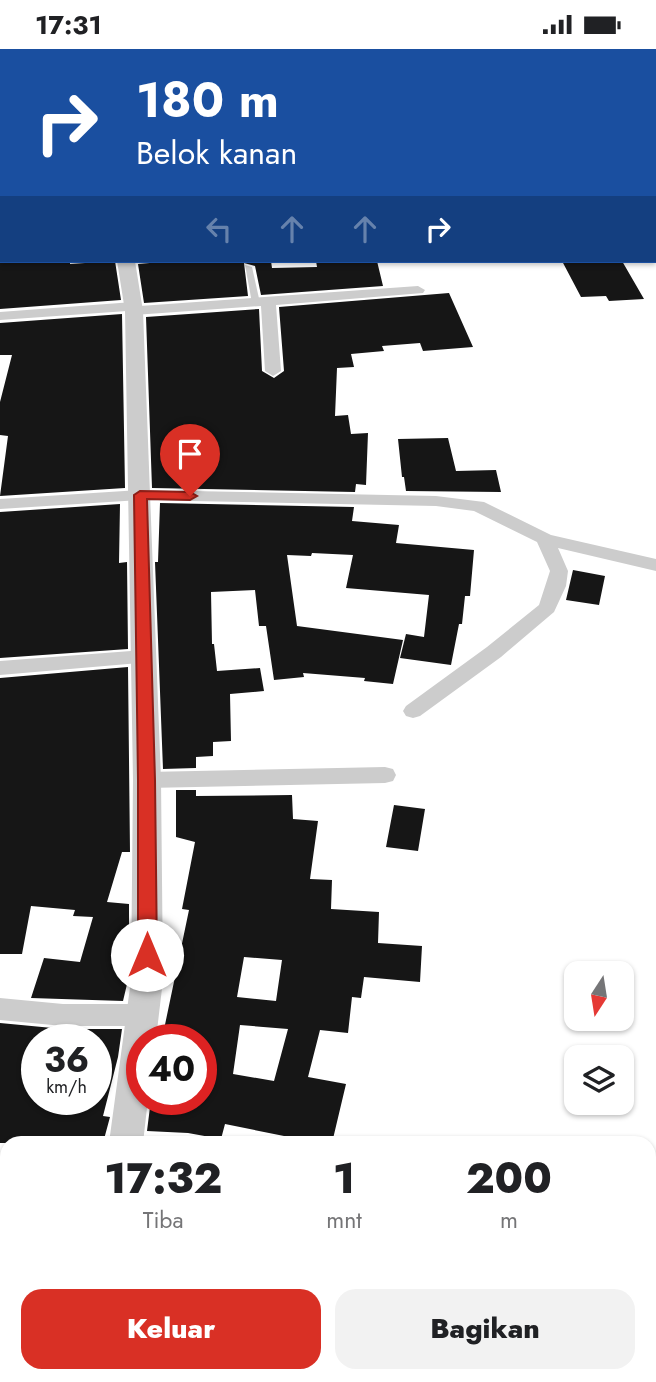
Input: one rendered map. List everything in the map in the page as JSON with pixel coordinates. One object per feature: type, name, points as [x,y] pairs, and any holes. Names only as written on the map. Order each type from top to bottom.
[{"type":"street","points":[[126,263],[134,308],[147,780],[147,980],[145,1015],[127,1136]]},
{"type":"street","points":[[0,316],[262,302],[418,290]]},
{"type":"street","points":[[262,302],[273,372]]},
{"type":"street","points":[[0,504],[140,495],[341,497],[459,503],[478,506],[545,538],[585,550],[656,565]]},
{"type":"street","points":[[414,711],[494,652],[547,608],[559,571],[545,538]]},
{"type":"street","points":[[0,668],[144,657]]},
{"type":"street","points":[[147,780],[385,775]]},
{"type":"street","points":[[0,1009],[63,1015],[145,1015]]},
{"type":"lane","points":[[248,267],[262,302]]},
{"type":"building","points":[[0,263],[115,263],[121,300],[0,309]]},
{"type":"building","points":[[244,263],[248,296],[144,303],[138,264]]},
{"type":"building","points":[[244,263],[271,263],[272,268],[317,267],[316,263],[377,263],[383,286],[261,295],[255,266]]},
{"type":"building","points":[[563,263],[623,263],[644,299],[609,301],[606,296],[581,297]]},
{"type":"building","points":[[449,293],[473,347],[423,351],[420,343],[382,346],[384,351],[351,354],[354,367],[337,368],[335,416],[348,415],[351,434],[368,433],[366,485],[356,484],[355,492],[152,488],[146,317],[259,309],[262,371],[274,378],[284,371],[279,307]]},
{"type":"building","points":[[122,314],[125,488],[0,496],[8,436],[0,435],[0,402],[12,355],[0,355],[0,323]]},
{"type":"building","points":[[448,438],[456,471],[496,470],[501,492],[406,491],[398,439]]},
{"type":"building","points":[[160,503],[354,507],[352,521],[399,525],[396,543],[474,550],[470,596],[465,596],[462,624],[459,624],[451,665],[400,658],[406,634],[424,637],[429,595],[346,588],[353,555],[287,555],[297,626],[403,640],[393,684],[364,681],[365,678],[303,673],[304,677],[274,680],[266,626],[259,626],[255,590],[211,592],[212,644],[217,671],[260,668],[264,691],[230,694],[231,741],[213,742],[213,756],[196,757],[196,768],[163,769],[155,562],[158,562]]},
{"type":"building","points":[[120,504],[119,563],[127,562],[128,649],[0,658],[0,512]]},
{"type":"building","points":[[573,570],[605,576],[599,605],[566,600]]},
{"type":"building","points":[[128,667],[130,852],[122,852],[107,902],[129,904],[129,937],[121,966],[129,967],[123,1001],[31,998],[44,958],[80,962],[93,917],[73,916],[75,910],[31,906],[22,954],[0,954],[0,678]]},
{"type":"building","points":[[176,790],[196,790],[196,796],[292,795],[293,819],[318,821],[310,879],[332,880],[331,909],[379,912],[378,943],[422,946],[420,982],[364,977],[361,998],[352,997],[348,1033],[320,1030],[308,1077],[346,1084],[334,1136],[284,1136],[225,1124],[222,1136],[147,1131],[149,1115],[217,1115],[217,1024],[165,1024],[189,910],[182,909],[195,842],[176,837]],"holes":[[[244,957],[282,960],[276,1001],[237,997]],[[240,1025],[288,1029],[274,1081],[233,1074]]]},
{"type":"building","points":[[394,805],[425,809],[418,851],[386,847]]},
{"type":"building","points":[[0,1023],[21,1025],[21,1115],[110,1117],[105,1136],[0,1136]]},
{"type":"building","points":[[112,1029],[122,1029],[118,1057],[112,1081]]},
{"type":"route","points":[[147,955],[147,780],[140,495],[190,496]]}]
